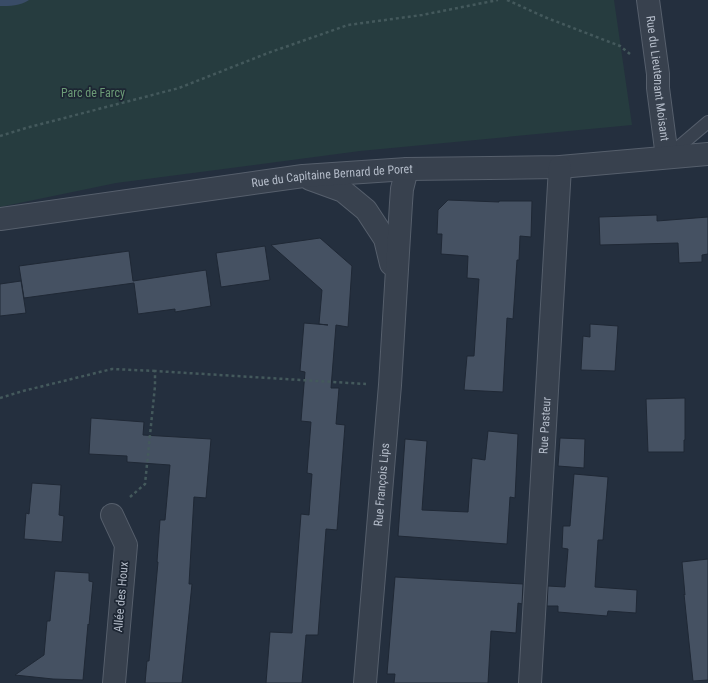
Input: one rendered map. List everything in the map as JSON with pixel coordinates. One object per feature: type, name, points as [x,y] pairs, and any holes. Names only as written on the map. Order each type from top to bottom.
[{"type":"street","name":"Rue du Lieutenant Moisant","points":[[648,0],[667,157]]},
{"type":"street","name":"Rue du Capitaine Bernard de Poret","points":[[0,219],[303,176],[407,169],[560,167],[708,154]]},
{"type":"street","name":"Rue Pasteur","points":[[530,683],[560,167]]},
{"type":"street","name":"Rue François Lips","points":[[365,683],[390,385],[402,189],[407,169]]},
{"type":"street","name":"Rue François Lips","points":[[303,176],[343,191],[366,210],[385,239],[396,287]]},
{"type":"street","name":"Allée des Houx","points":[[112,515],[126,545],[114,683]]},
{"type":"lane","points":[[667,157],[708,122]]},
{"type":"path","points":[[0,136],[179,88],[268,53],[348,25],[422,15],[498,0]]},
{"type":"path","points":[[507,0],[547,18],[620,46],[658,74]]},
{"type":"path","points":[[0,398],[112,369],[390,385]]},
{"type":"path","points":[[112,515],[145,484],[155,386],[155,371]]},
{"type":"green space","name":"Parc de Farcy","points":[[0,0],[614,0],[632,125],[360,151],[116,183],[0,207]]},
{"type":"water","points":[[0,0],[29,0],[19,5],[0,6]]},
{"type":"building","points":[[448,200],[499,202],[532,201],[531,237],[520,236],[513,319],[507,318],[503,392],[464,390],[467,356],[474,356],[479,279],[467,278],[468,256],[441,254],[442,234],[437,234],[438,210]]},
{"type":"building","points":[[657,215],[657,221],[708,217],[708,254],[702,255],[702,262],[679,263],[678,243],[600,245],[599,217]]},
{"type":"building","points":[[320,238],[352,266],[348,327],[336,325],[331,388],[339,388],[336,424],[345,425],[337,530],[326,529],[318,635],[306,635],[302,683],[266,683],[270,632],[292,633],[301,514],[309,515],[312,474],[307,473],[311,422],[301,421],[305,372],[300,371],[304,323],[328,325],[319,324],[322,290],[271,245]]},
{"type":"building","points":[[265,246],[270,280],[221,287],[216,253]]},
{"type":"building","points":[[129,251],[133,281],[206,270],[211,306],[175,312],[175,309],[138,314],[134,283],[24,298],[19,266]]},
{"type":"building","points":[[21,281],[26,313],[0,316],[0,284]]},
{"type":"building","points":[[590,324],[618,326],[615,371],[581,370],[583,336],[590,337]]},
{"type":"building","points":[[685,398],[684,452],[648,452],[646,399]]},
{"type":"building","points":[[91,418],[144,422],[143,435],[211,439],[206,498],[194,497],[189,584],[192,584],[182,683],[145,683],[147,661],[149,661],[158,562],[160,520],[165,520],[170,465],[127,462],[127,456],[89,454]]},
{"type":"building","points":[[488,431],[518,434],[515,498],[510,497],[507,544],[398,536],[405,439],[427,441],[422,510],[468,512],[472,458],[485,460]]},
{"type":"building","points":[[560,438],[585,439],[584,468],[558,466]]},
{"type":"building","points":[[574,474],[608,477],[603,540],[598,540],[595,587],[637,590],[636,613],[608,611],[607,616],[558,612],[558,606],[547,606],[548,586],[565,587],[568,549],[562,548],[563,526],[570,526]]},
{"type":"building","points":[[32,483],[61,485],[59,515],[64,516],[62,542],[24,539],[26,513],[29,514]]},
{"type":"building","points":[[708,559],[708,680],[693,681],[682,562]]},
{"type":"building","points":[[55,571],[89,573],[89,581],[93,582],[83,680],[53,679],[15,675],[44,655],[47,621],[50,621]]},
{"type":"building","points":[[395,577],[523,584],[522,604],[518,603],[516,633],[491,631],[488,683],[394,683],[395,674],[387,674]]}]
